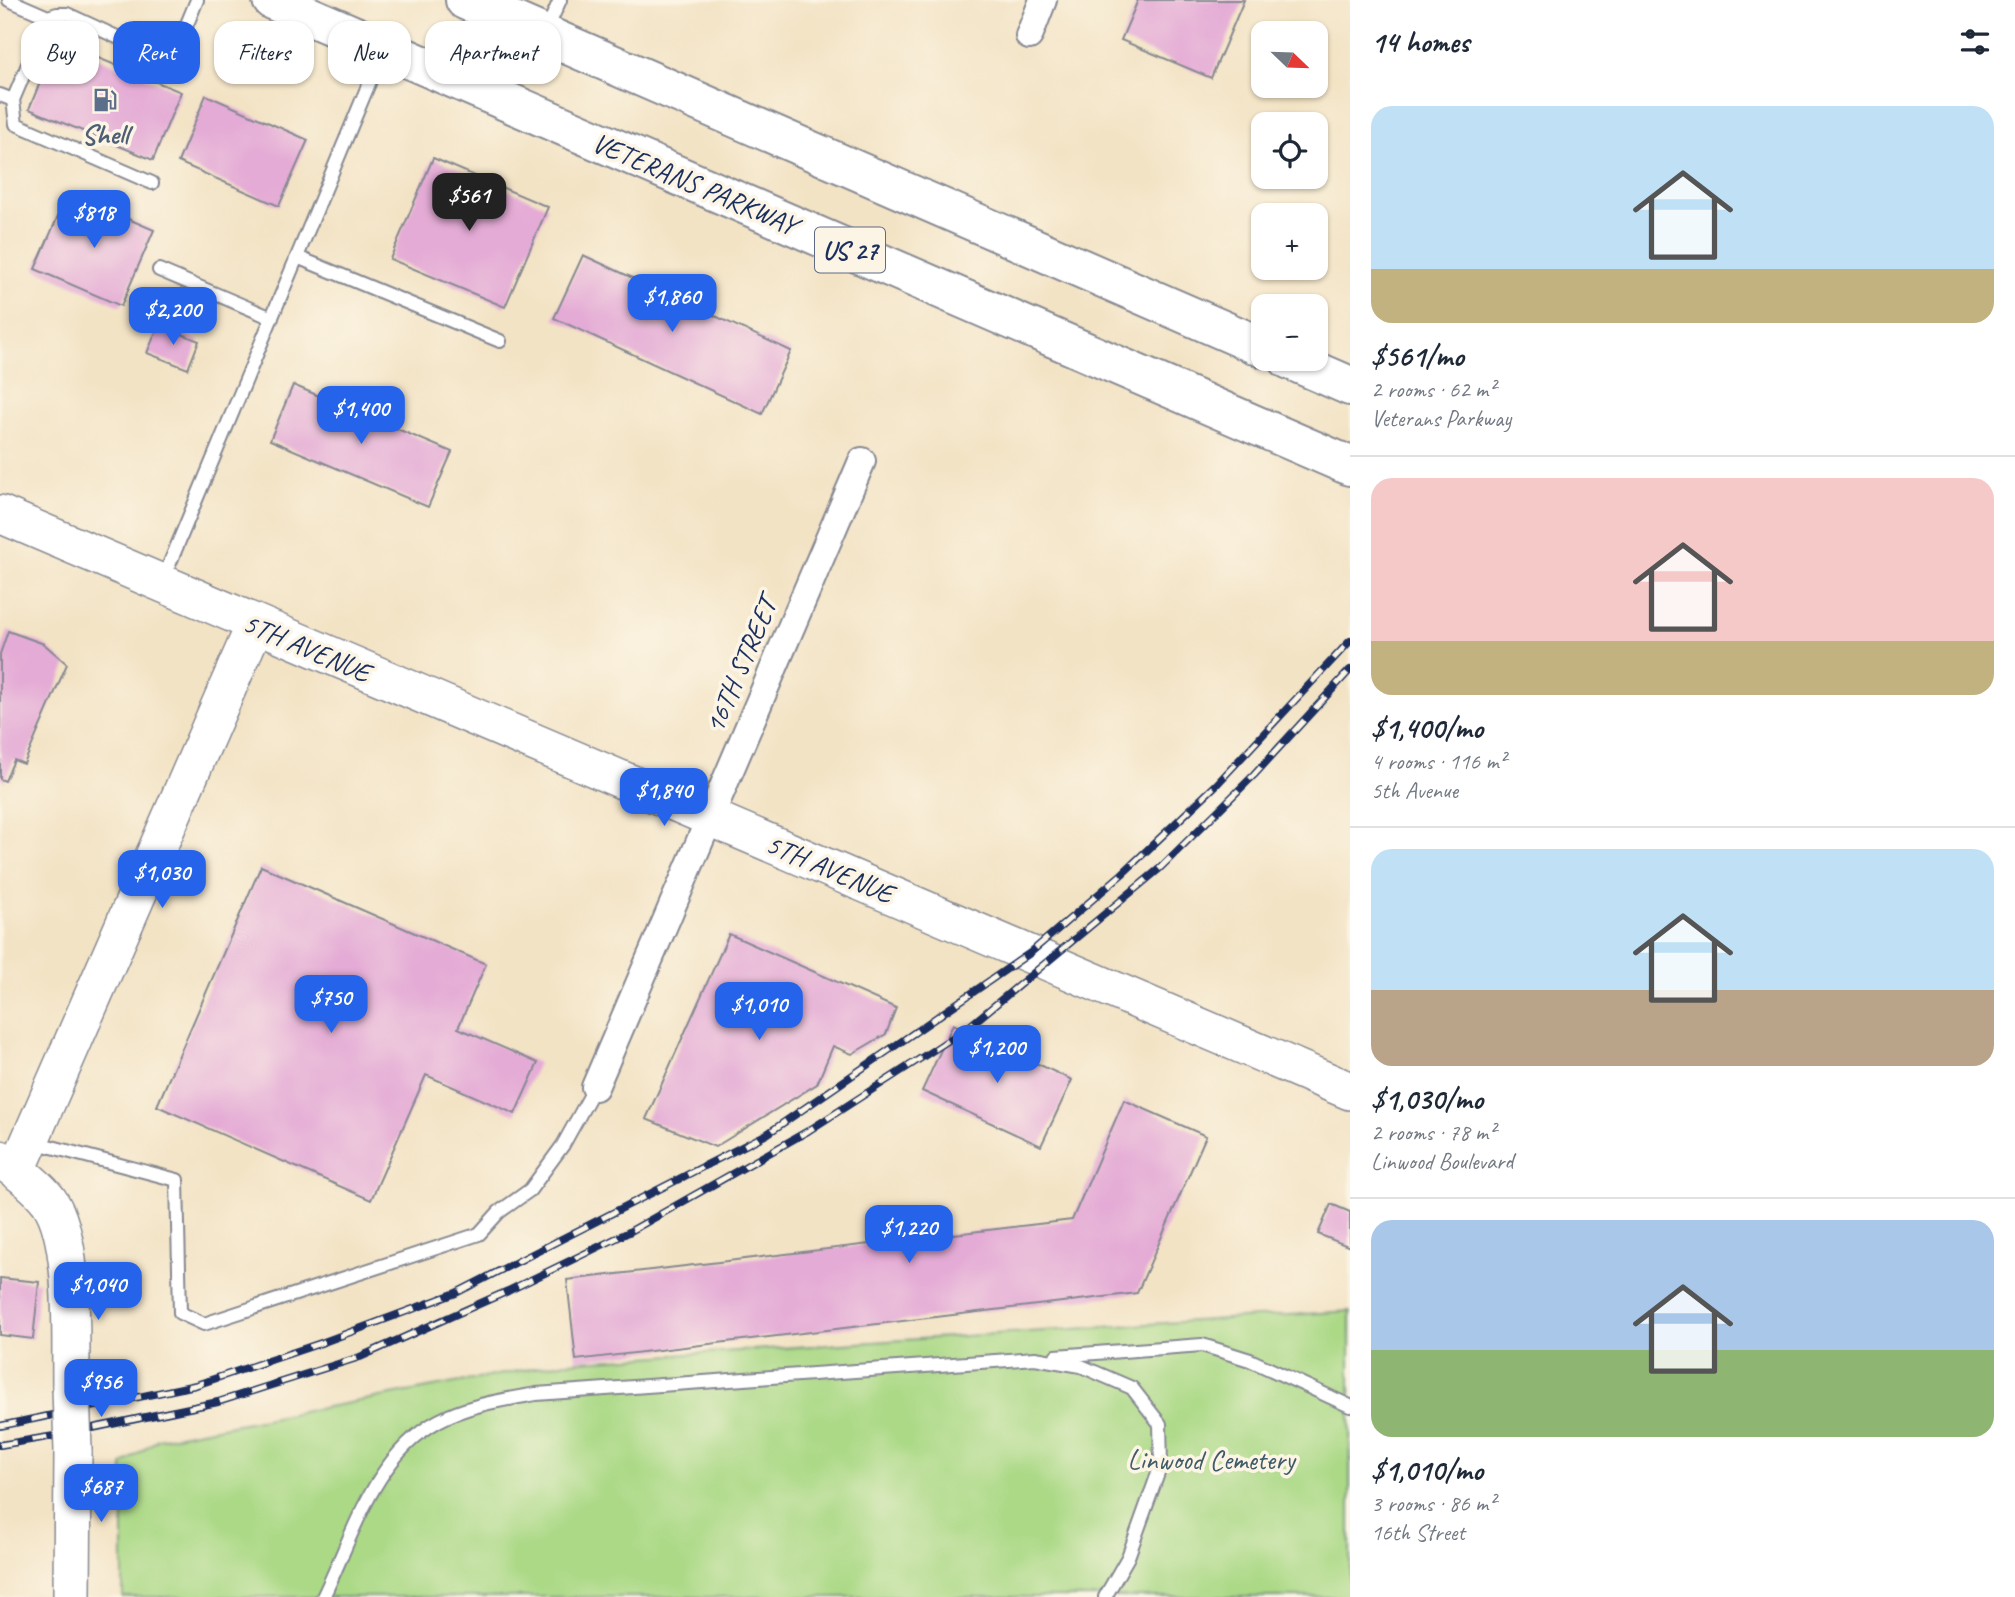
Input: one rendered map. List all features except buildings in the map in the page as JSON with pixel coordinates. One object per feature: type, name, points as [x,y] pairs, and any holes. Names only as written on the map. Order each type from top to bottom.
[{"type":"main road","name":"VETERANS PARKWAY","points":[[272,0],[328,24]]},
{"type":"main road","name":"US 27","points":[[465,0],[512,21]]},
{"type":"main road","name":"US 27","points":[[561,42],[1251,342]]},
{"type":"main road","name":"VETERANS PARKWAY","points":[[411,60],[1334,459]]},
{"type":"main road","points":[[1316,371],[1350,386]]},
{"type":"street","points":[[1029,36],[1044,0]]},
{"type":"street","name":"16TH STREET","points":[[595,1087],[862,461]]},
{"type":"street","name":"5TH AVENUE","points":[[0,514],[1350,1091]]},
{"type":"street","points":[[72,1597],[68,1258],[63,1228],[50,1202],[16,1157],[255,625]]},
{"type":"lane","points":[[9,0],[48,18]]},
{"type":"lane","points":[[67,15],[72,0]]},
{"type":"lane","points":[[152,183],[16,124],[13,100],[48,18],[57,14],[67,15],[158,56],[168,53],[179,41],[197,0]]},
{"type":"lane","points":[[550,21],[560,0]]},
{"type":"lane","points":[[161,584],[368,84]]},
{"type":"lane","points":[[0,95],[13,100]]},
{"type":"lane","points":[[297,257],[500,341]]},
{"type":"lane","points":[[159,270],[272,318]]},
{"type":"lane","points":[[16,1157],[177,1180],[180,1313],[204,1324],[479,1234],[499,1212],[530,1190],[563,1145],[595,1087]]},
{"type":"lane","points":[[323,1597],[371,1492],[409,1440],[439,1420],[479,1405],[536,1394],[1202,1345],[1250,1360],[1350,1406]]},
{"type":"lane","points":[[1035,1358],[1081,1366],[1132,1388],[1160,1424],[1161,1465],[1128,1557],[1105,1597]]},
{"type":"green space","name":"Linwood Cemetery","points":[[1350,1311],[1350,1597],[123,1597],[123,1465],[158,1439],[566,1362]]},
{"type":"railway","points":[[0,1426],[196,1385],[321,1343],[456,1293],[767,1134],[1030,953],[1122,874],[1216,785],[1350,641]]},
{"type":"railway","points":[[0,1445],[218,1402],[360,1357],[508,1291],[629,1232],[808,1131],[966,1029],[1159,869],[1254,775],[1350,670]]},
{"type":"place","name":"Shell","points":[[105,100]]}]
